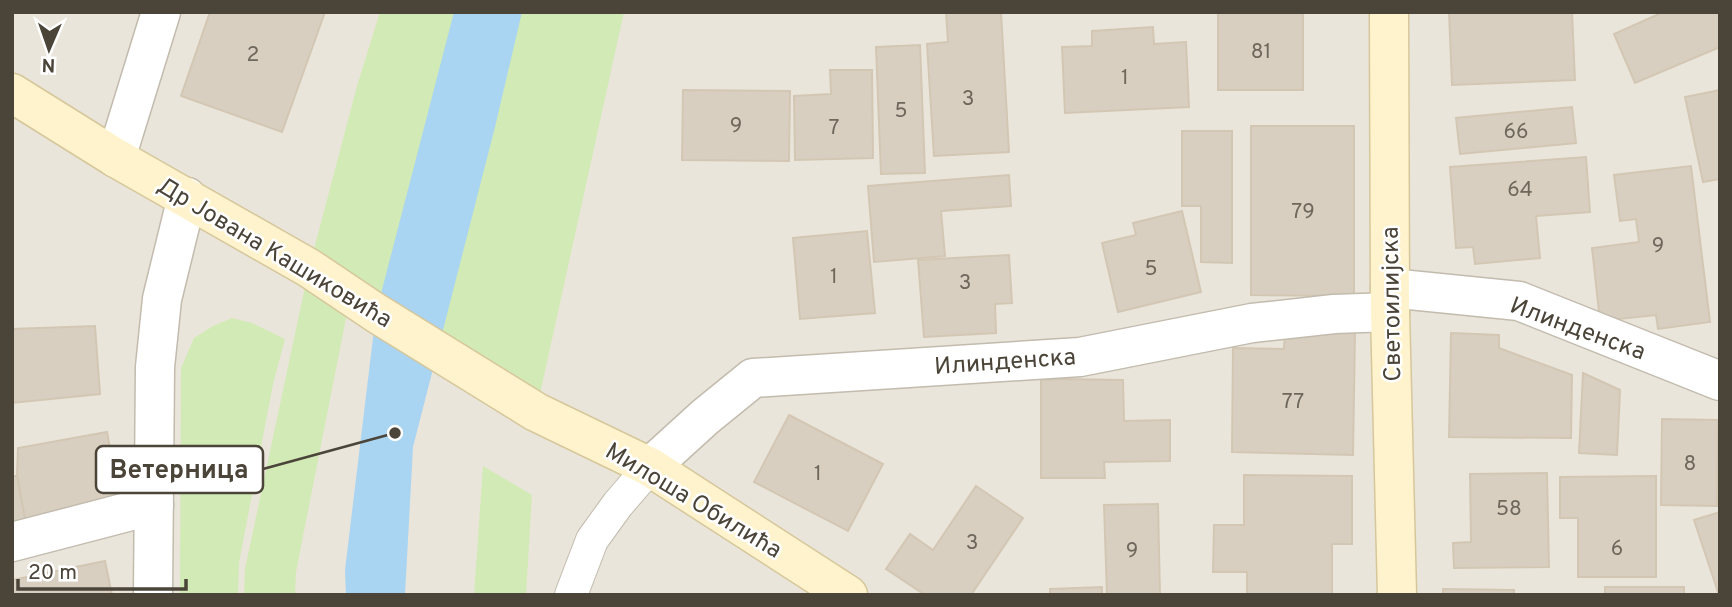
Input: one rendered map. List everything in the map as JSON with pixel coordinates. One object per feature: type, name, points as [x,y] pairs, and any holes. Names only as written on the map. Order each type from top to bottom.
[{"type":"street","points":[[116,158],[161,12]]},
{"type":"street","name":"Светоилијска","points":[[1389,12],[1390,300],[1396,595]]},
{"type":"street","name":"Др Јована Кашиковића","points":[[12,93],[116,158],[309,268],[376,313],[536,412]]},
{"type":"street","points":[[153,595],[155,367],[162,299],[187,197]]},
{"type":"street","name":"Илинденска","points":[[650,467],[753,378],[1080,357],[1252,323],[1334,314],[1390,300],[1519,301],[1720,381]]},
{"type":"street","name":"Милоша Обилића","points":[[536,412],[650,467],[848,595]]},
{"type":"street","points":[[12,542],[154,505]]},
{"type":"lane","points":[[571,595],[592,540],[650,467]]},
{"type":"shaded area","points":[[12,12],[1720,12],[1720,595],[12,595]]},
{"type":"green space","points":[[380,12],[624,12],[536,412],[349,303],[296,572],[295,595],[244,595],[245,569],[309,268],[357,86]]},
{"type":"green space","points":[[232,318],[252,323],[285,339],[273,384],[239,563],[238,595],[180,595],[181,368],[194,338]]},
{"type":"green space","points":[[483,466],[532,495],[526,595],[474,595]]},
{"type":"water","points":[[454,12],[522,12],[413,447],[405,595],[346,595],[345,570],[376,313]]},
{"type":"building","points":[[210,12],[325,12],[282,132],[181,96]]},
{"type":"building","points":[[946,12],[1001,12],[1009,152],[934,156],[927,44],[948,42]]},
{"type":"building","points":[[1449,12],[1572,12],[1575,80],[1452,85]]},
{"type":"building","points":[[1659,12],[1720,12],[1720,47],[1635,83],[1614,34]]},
{"type":"building","points":[[1218,13],[1303,13],[1303,90],[1218,90]]},
{"type":"building","points":[[1153,27],[1154,44],[1186,42],[1189,107],[1065,113],[1062,47],[1092,46],[1092,31]]},
{"type":"building","points":[[920,45],[925,173],[881,174],[876,47]]},
{"type":"building","points":[[830,70],[872,70],[873,158],[795,160],[794,96],[831,94]]},
{"type":"building","points":[[683,90],[790,91],[789,161],[682,160]]},
{"type":"building","points":[[1720,90],[1720,179],[1703,182],[1685,97]]},
{"type":"building","points":[[1572,107],[1576,143],[1460,154],[1456,118]]},
{"type":"building","points":[[1251,126],[1354,126],[1354,296],[1251,295]]},
{"type":"building","points":[[1182,131],[1232,131],[1232,263],[1201,262],[1201,206],[1182,206]]},
{"type":"building","points":[[1586,157],[1590,212],[1536,216],[1540,258],[1475,264],[1473,247],[1456,248],[1450,167]]},
{"type":"building","points":[[1691,166],[1710,322],[1658,329],[1656,315],[1600,321],[1592,248],[1639,242],[1636,219],[1620,221],[1614,175]]},
{"type":"building","points":[[1009,175],[1011,206],[941,211],[945,256],[874,262],[868,186]]},
{"type":"building","points":[[1182,211],[1201,292],[1118,312],[1102,243],[1136,235],[1133,223]]},
{"type":"building","points":[[867,231],[875,313],[800,319],[793,238]]},
{"type":"building","points":[[1009,255],[1012,303],[995,304],[996,333],[924,337],[918,260]]},
{"type":"building","points":[[95,326],[100,394],[12,403],[12,329]]},
{"type":"building","points":[[1285,330],[1355,332],[1353,455],[1232,452],[1233,348],[1284,349]]},
{"type":"building","points":[[1451,333],[1499,335],[1499,348],[1572,375],[1571,438],[1449,437]]},
{"type":"building","points":[[1583,373],[1620,390],[1617,455],[1579,453]]},
{"type":"building","points":[[1041,380],[1123,380],[1124,421],[1170,420],[1170,461],[1104,462],[1105,478],[1041,478]]},
{"type":"building","points":[[789,415],[883,464],[848,531],[754,482]]},
{"type":"building","points":[[1662,419],[1718,420],[1717,506],[1661,505]]},
{"type":"building","points":[[107,432],[120,503],[26,525],[17,476],[18,448]]},
{"type":"building","points":[[1547,473],[1549,567],[1454,568],[1453,543],[1471,542],[1470,474]]},
{"type":"building","points":[[1244,475],[1352,476],[1352,544],[1332,544],[1332,595],[1247,595],[1247,572],[1213,572],[1214,525],[1244,525]]},
{"type":"building","points":[[12,476],[17,476],[26,525],[12,529]]},
{"type":"building","points":[[1656,476],[1656,577],[1578,577],[1578,518],[1560,518],[1560,477]]},
{"type":"building","points":[[976,486],[1023,518],[971,595],[925,595],[886,569],[910,534],[933,550]]},
{"type":"building","points":[[1158,504],[1160,595],[1107,595],[1104,505]]},
{"type":"building","points":[[1720,512],[1720,595],[1719,595],[1694,520]]},
{"type":"building","points":[[105,561],[112,595],[12,595],[12,580]]},
{"type":"building","points":[[1102,587],[1102,595],[1050,595],[1050,589]]},
{"type":"building","points":[[1605,587],[1684,587],[1684,595],[1605,595]]},
{"type":"building","points":[[1443,589],[1514,590],[1514,595],[1443,595]]},
{"type":"place","name":"Ветерница","points":[[395,433]]}]
